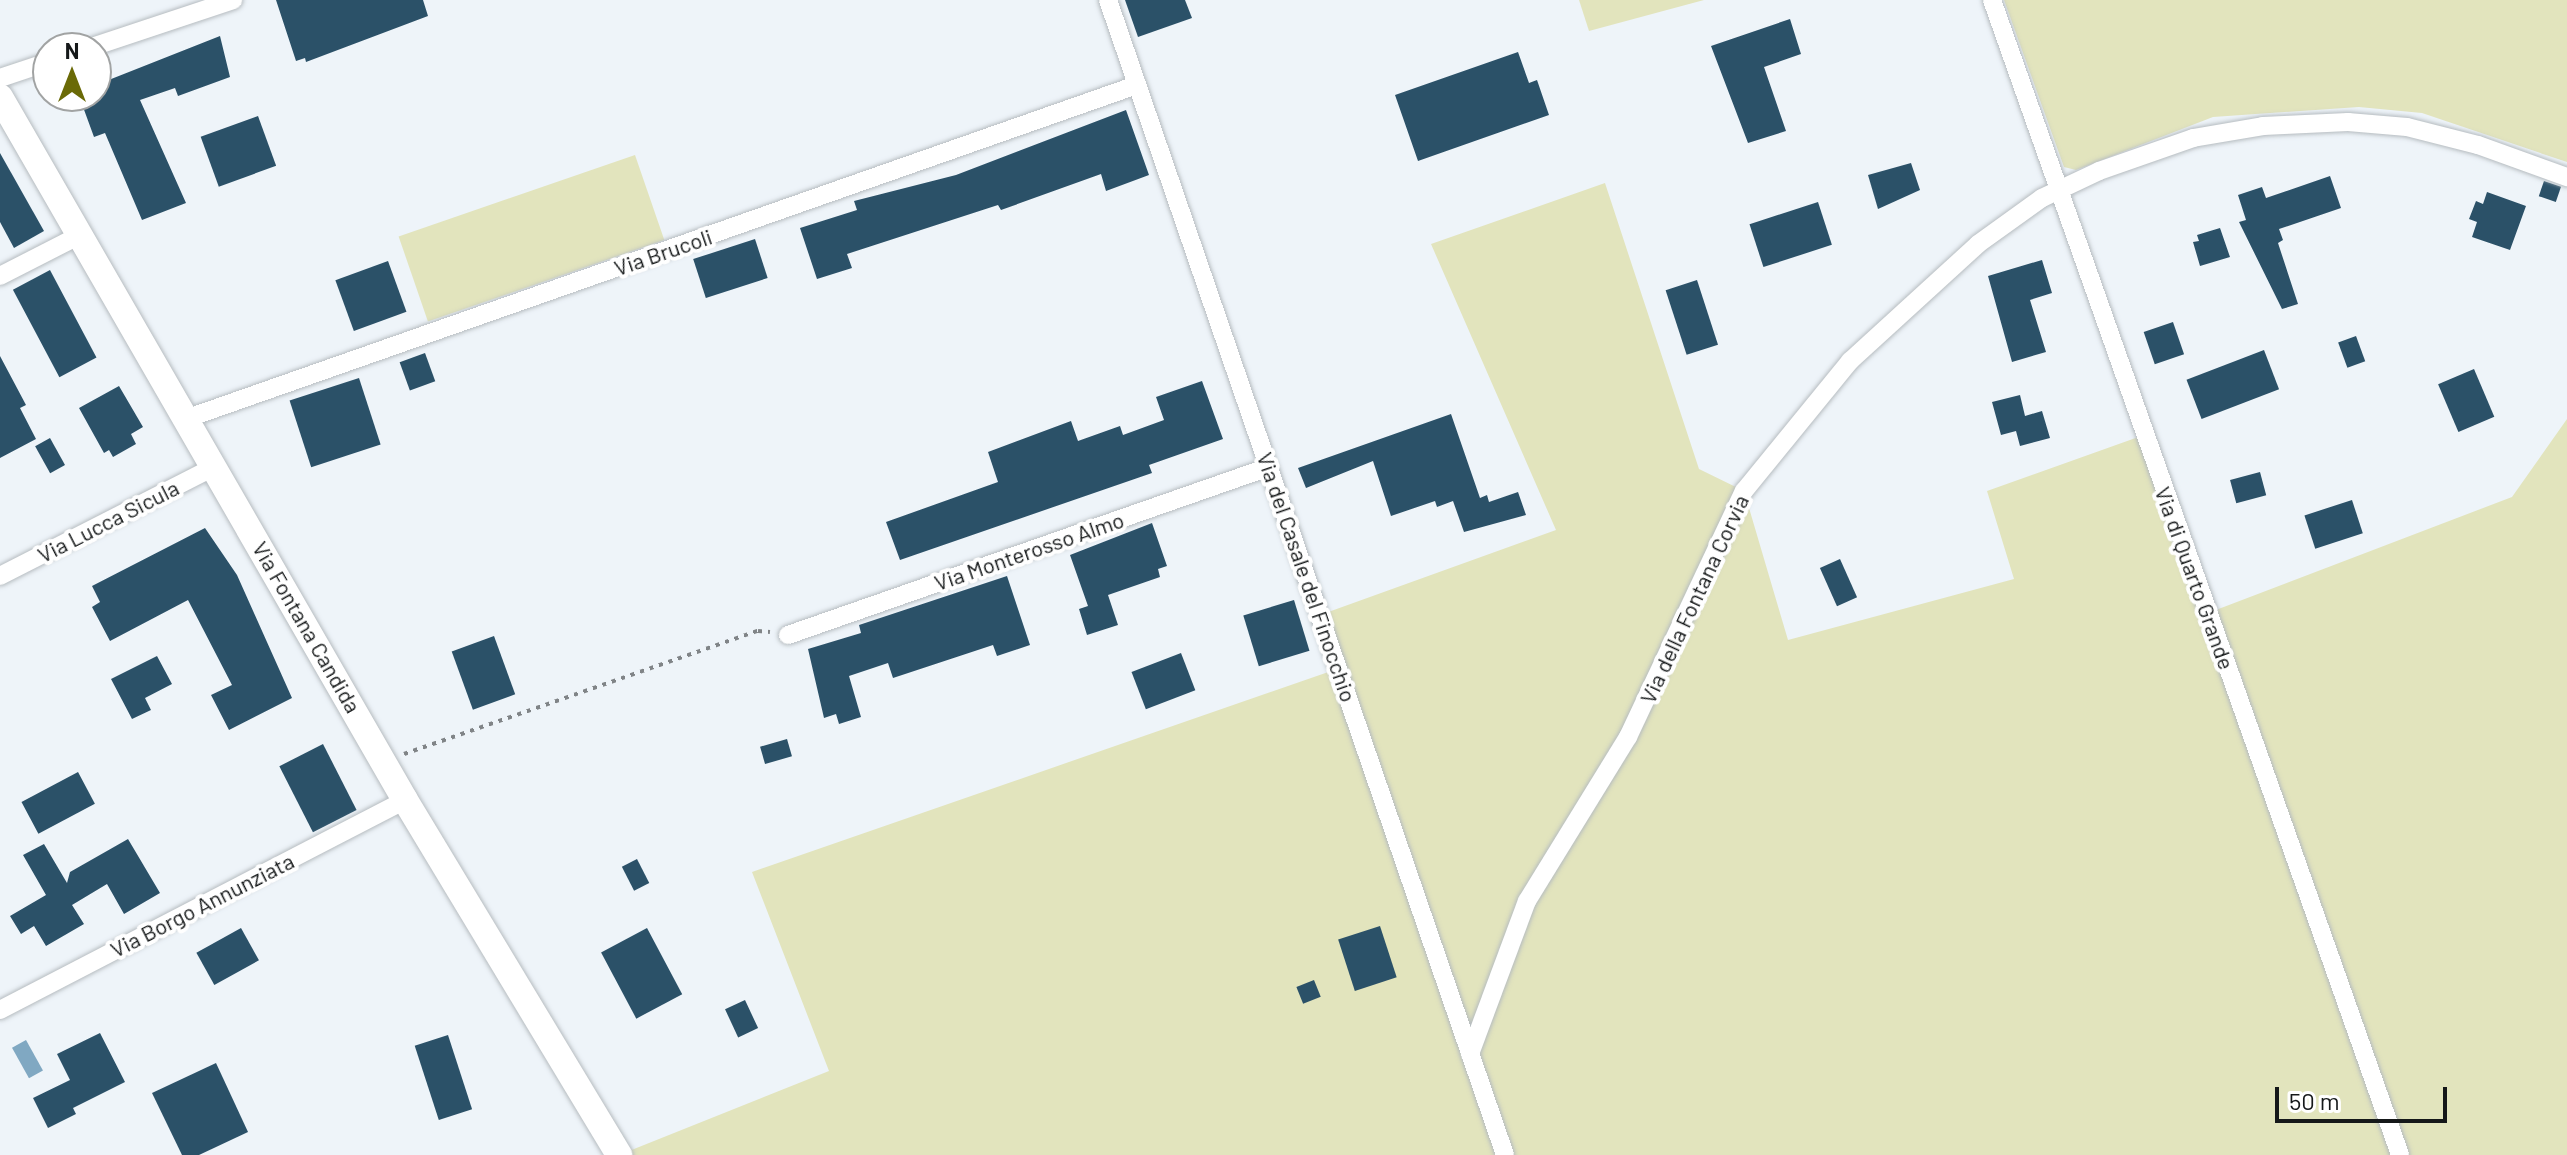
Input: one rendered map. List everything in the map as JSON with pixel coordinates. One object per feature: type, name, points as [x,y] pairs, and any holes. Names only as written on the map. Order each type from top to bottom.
[{"type":"main road","name":"Via Fontana Candida","points":[[0,97],[216,466],[405,800],[615,1154]]},
{"type":"street","points":[[112,40],[233,0]]},
{"type":"street","name":"Via del Casale del Finocchio","points":[[1108,0],[1505,1155]]},
{"type":"street","name":"Via di Quarto Grande","points":[[1992,0],[2400,1155]]},
{"type":"street","points":[[0,78],[32,67]]},
{"type":"street","name":"Via Brucoli","points":[[188,418],[1137,85]]},
{"type":"street","name":"Via della Fontana Corvia","points":[[1470,1054],[1496,996],[1527,901],[1628,737],[1719,537],[1758,469],[1823,389],[1888,322],[1999,227],[2058,189],[2143,154],[2211,134],[2348,122],[2437,133],[2567,177]]},
{"type":"street","points":[[0,276],[82,234]]},
{"type":"street","name":"Via Lucca Sicula","points":[[0,576],[216,466]]},
{"type":"street","name":"Via Monterosso Almo","points":[[788,635],[1269,467]]},
{"type":"street","name":"Via Borgo Annunziata","points":[[0,1010],[405,800]]},
{"type":"path","points":[[383,761],[758,631],[788,635]]},
{"type":"green space","points":[[1579,0],[1704,0],[1589,31]]},
{"type":"green space","points":[[2004,0],[2567,0],[2567,162],[2422,113],[2359,107],[2213,117],[2076,170],[2064,167]]},
{"type":"green space","points":[[635,155],[664,240],[428,321],[399,236]]},
{"type":"green space","points":[[1605,183],[1699,469],[1744,491],[1788,640],[2014,579],[1987,491],[2144,435],[2208,613],[2512,497],[2567,419],[2567,1155],[619,1155],[829,1071],[752,872],[1337,669],[1320,615],[1556,530],[1431,244]]},
{"type":"water","points":[[26,1040],[43,1071],[29,1078],[12,1048]]},
{"type":"building","points":[[276,0],[423,0],[428,16],[306,62],[305,58],[296,61]]},
{"type":"building","points":[[1125,0],[1185,0],[1192,18],[1138,37]]},
{"type":"building","points":[[1790,19],[1801,54],[1764,67],[1786,131],[1748,143],[1711,46]]},
{"type":"building","points":[[220,36],[230,77],[178,96],[175,88],[140,100],[186,203],[142,220],[105,133],[94,137],[85,112],[112,112],[112,79]]},
{"type":"building","points":[[1518,52],[1529,83],[1537,80],[1549,115],[1418,161],[1395,95]]},
{"type":"building","points":[[1126,110],[1149,175],[1106,191],[1101,174],[1001,210],[998,205],[847,254],[852,268],[817,279],[800,228],[857,210],[854,201],[956,175]]},
{"type":"building","points":[[258,116],[276,166],[219,187],[201,137]]},
{"type":"building","points":[[0,153],[44,231],[14,248],[0,222]]},
{"type":"building","points":[[1911,163],[1920,190],[1878,209],[1868,175]]},
{"type":"building","points":[[2330,176],[2341,208],[2279,229],[2283,240],[2278,243],[2298,304],[2282,309],[2239,222],[2246,220],[2238,195],[2262,187],[2266,198]]},
{"type":"building","points":[[2544,181],[2561,187],[2556,202],[2539,196]]},
{"type":"building","points":[[2487,192],[2526,206],[2510,250],[2472,237],[2477,222],[2469,219],[2476,201],[2483,204]]},
{"type":"building","points":[[1818,202],[1832,245],[1763,267],[1750,224]]},
{"type":"building","points":[[2220,228],[2230,257],[2200,266],[2193,242],[2199,241],[2197,235]]},
{"type":"building","points":[[755,239],[768,278],[706,298],[693,259]]},
{"type":"building","points":[[2042,260],[2052,293],[2030,300],[2046,352],[2012,362],[1988,276]]},
{"type":"building","points":[[388,261],[406,312],[354,331],[335,280]]},
{"type":"building","points":[[50,270],[96,357],[59,377],[13,290]]},
{"type":"building","points":[[1697,280],[1718,345],[1687,355],[1666,290]]},
{"type":"building","points":[[2173,322],[2184,354],[2155,364],[2144,332]]},
{"type":"building","points":[[2356,336],[2365,361],[2347,368],[2338,342]]},
{"type":"building","points":[[2264,350],[2279,389],[2202,419],[2187,380]]},
{"type":"building","points":[[425,353],[435,381],[410,390],[400,362]]},
{"type":"building","points":[[0,356],[26,405],[20,408],[36,439],[0,458]]},
{"type":"building","points":[[2474,369],[2494,417],[2458,432],[2438,384]]},
{"type":"building","points":[[359,378],[381,445],[311,467],[290,401]]},
{"type":"building","points":[[1202,381],[1223,439],[1149,465],[1152,473],[900,560],[886,522],[998,482],[988,452],[1071,421],[1078,441],[1120,426],[1123,435],[1164,420],[1156,397]]},
{"type":"building","points":[[119,386],[143,427],[131,434],[136,444],[113,457],[109,450],[104,453],[79,408]]},
{"type":"building","points":[[2020,395],[2025,416],[2042,411],[2050,438],[2020,446],[2016,431],[2001,435],[1992,402]]},
{"type":"building","points":[[1451,414],[1480,498],[1487,495],[1489,502],[1518,492],[1526,515],[1464,532],[1453,501],[1437,507],[1435,501],[1391,516],[1373,461],[1306,488],[1298,468]]},
{"type":"building","points":[[50,438],[65,465],[50,473],[35,446]]},
{"type":"building","points":[[2260,472],[2266,495],[2236,503],[2230,480]]},
{"type":"building","points":[[2352,500],[2363,533],[2315,549],[2304,515]]},
{"type":"building","points":[[1152,523],[1167,566],[1158,569],[1160,577],[1108,595],[1118,625],[1087,635],[1079,609],[1088,606],[1070,555]]},
{"type":"building","points":[[205,528],[237,575],[292,698],[229,730],[211,695],[232,685],[188,600],[110,641],[92,607],[100,602],[92,586]]},
{"type":"building","points":[[1840,559],[1857,597],[1837,606],[1820,568]]},
{"type":"building","points":[[1007,576],[1030,645],[997,656],[993,645],[893,678],[888,663],[849,676],[861,717],[839,724],[836,714],[824,718],[808,649],[861,633],[859,625]]},
{"type":"building","points":[[1294,600],[1309,651],[1259,666],[1243,615]]},
{"type":"building","points":[[494,636],[515,694],[473,710],[452,651]]},
{"type":"building","points":[[1181,653],[1195,690],[1146,709],[1132,672]]},
{"type":"building","points":[[157,656],[172,684],[145,698],[151,710],[132,719],[111,679]]},
{"type":"building","points":[[787,739],[792,756],[765,764],[760,747]]},
{"type":"building","points":[[323,744],[357,810],[313,832],[279,766]]},
{"type":"building","points":[[78,772],[95,804],[38,834],[21,802]]},
{"type":"building","points":[[128,839],[160,893],[124,914],[107,884],[72,905],[84,924],[46,946],[34,926],[21,934],[10,916],[46,895],[23,855],[44,844],[67,883],[70,872]]},
{"type":"building","points":[[637,859],[649,883],[634,891],[622,867]]},
{"type":"building","points":[[1380,926],[1397,977],[1355,991],[1338,940]]},
{"type":"building","points":[[241,928],[259,960],[214,985],[196,953]]},
{"type":"building","points":[[647,928],[682,994],[636,1019],[601,952]]},
{"type":"building","points":[[1314,980],[1321,997],[1303,1004],[1296,987]]},
{"type":"building","points":[[745,1000],[758,1028],[738,1037],[725,1009]]},
{"type":"building","points":[[100,1033],[125,1082],[73,1108],[76,1114],[48,1128],[33,1098],[70,1080],[57,1054]]},
{"type":"building","points":[[448,1035],[472,1109],[439,1120],[415,1046]]},
{"type":"building","points":[[216,1063],[248,1132],[199,1155],[182,1155],[152,1093]]}]
